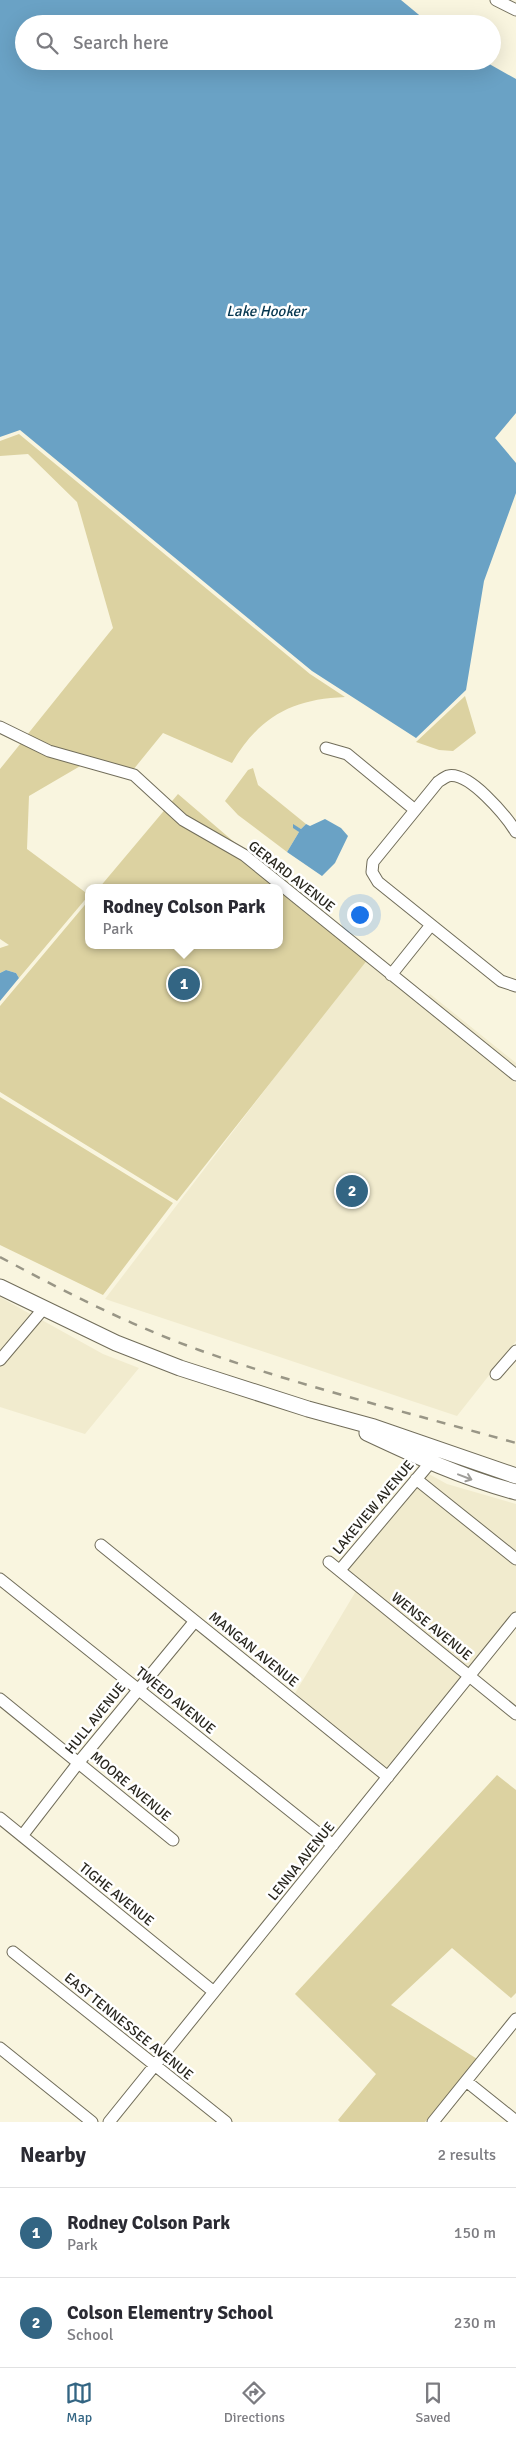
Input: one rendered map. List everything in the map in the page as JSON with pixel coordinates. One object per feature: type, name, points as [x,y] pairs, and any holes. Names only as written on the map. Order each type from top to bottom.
[{"type":"main road","points":[[0,1287],[116,1343],[191,1371],[308,1409],[374,1427],[516,1476]]},
{"type":"main road","points":[[308,1409],[430,1463],[481,1483],[516,1492]]},
{"type":"street","points":[[496,0],[516,10]]},
{"type":"street","name":"GERARD AVENUE","points":[[0,727],[49,751],[134,775],[183,820],[244,855],[280,884]]},
{"type":"street","points":[[326,748],[347,754],[415,810]]},
{"type":"street","points":[[516,832],[502,811],[464,779],[449,776],[438,782],[373,862],[372,872],[378,882],[500,981],[516,986]]},
{"type":"street","name":"GERARD AVENUE","points":[[283,887],[516,1075]]},
{"type":"street","points":[[391,975],[431,925]]},
{"type":"street","points":[[0,1360],[44,1308]]},
{"type":"street","points":[[496,1374],[516,1351]]},
{"type":"street","name":"LAKEVIEW AVENUE","points":[[340,1570],[430,1463]]},
{"type":"street","points":[[416,1479],[516,1559]]},
{"type":"street","name":"MANGAN AVENUE","points":[[101,1545],[388,1777]]},
{"type":"street","name":"WENSE AVENUE","points":[[329,1562],[516,1714]]},
{"type":"street","name":"TWEED AVENUE","points":[[0,1579],[333,1845]]},
{"type":"street","name":"LENNA AVENUE","points":[[109,2122],[516,1618]]},
{"type":"street","name":"HULL AVENUE","points":[[22,1836],[78,1762],[195,1621]]},
{"type":"street","name":"MOORE AVENUE","points":[[0,1699],[173,1840]]},
{"type":"street","name":"TIGHE AVENUE","points":[[0,1818],[214,1992]]},
{"type":"street","name":"EAST TENNESSEE AVENUE","points":[[13,1952],[226,2122]]},
{"type":"street","points":[[433,2122],[516,2019]]},
{"type":"street","points":[[0,2048],[92,2122]]},
{"type":"street","points":[[466,2081],[516,2121]]},
{"type":"shaded area","points":[[19,434],[310,674],[345,697],[309,702],[279,714],[266,722],[254,734],[242,747],[232,763],[163,733],[133,770],[51,746],[27,735],[113,628],[77,502],[28,454],[0,456],[0,441]]},
{"type":"shaded area","points":[[465,696],[476,733],[453,751],[439,750],[416,742]]},
{"type":"shaded area","points":[[21,743],[82,765],[29,796],[27,849],[85,892],[85,900],[19,978],[16,973],[6,970],[0,973],[0,948],[9,945],[0,939],[0,769]]},
{"type":"shaded area","points":[[253,768],[258,785],[306,824],[301,829],[293,825],[299,832],[287,852],[238,815],[225,801],[248,770]]},
{"type":"shaded area","points":[[178,794],[281,882],[372,954],[177,1201],[0,1092],[0,1006],[85,905],[85,949],[283,949],[283,884],[102,884]]},
{"type":"shaded area","points":[[365,959],[516,1083],[516,1341],[457,1416],[105,1299]]},
{"type":"shaded area","points":[[430,994],[516,1063],[516,1068],[427,997]]},
{"type":"shaded area","points":[[0,1097],[173,1203],[103,1295],[0,1245]]},
{"type":"shaded area","points":[[0,1297],[32,1315],[0,1353]]},
{"type":"shaded area","points":[[40,1319],[103,1354],[139,1368],[85,1434],[0,1407],[0,1366]]},
{"type":"shaded area","points":[[427,1473],[447,1484],[516,1504],[516,1553],[422,1478]]},
{"type":"shaded area","points":[[416,1485],[516,1565],[516,1611],[469,1670],[346,1569]]},
{"type":"shaded area","points":[[356,1591],[463,1678],[388,1771],[294,1695]]},
{"type":"shaded area","points":[[497,1775],[516,1790],[516,1993],[511,1998],[452,1948],[391,2005],[482,2062],[425,2122],[340,2122],[338,2120],[376,2074],[295,1994]]},
{"type":"water","name":"Lake Hooker","points":[[0,0],[401,0],[419,15],[15,15],[15,70],[500,70],[516,79],[516,413],[495,438],[516,463],[516,493],[484,581],[466,690],[416,738],[312,671],[20,430],[0,437]]},
{"type":"water","points":[[325,819],[341,828],[348,836],[335,863],[322,876],[287,852],[299,832],[293,828],[293,824],[301,829],[306,824],[310,826]]},
{"type":"water","points":[[6,970],[16,973],[19,978],[0,1001],[0,973]]},
{"type":"railway","points":[[0,1257],[98,1307],[148,1330],[199,1350],[317,1388],[516,1443]]},
{"type":"place","name":"Rodney Colson Park","points":[[184,984]]},
{"type":"place","name":"Colson Elementry School","points":[[352,1191]]}]
